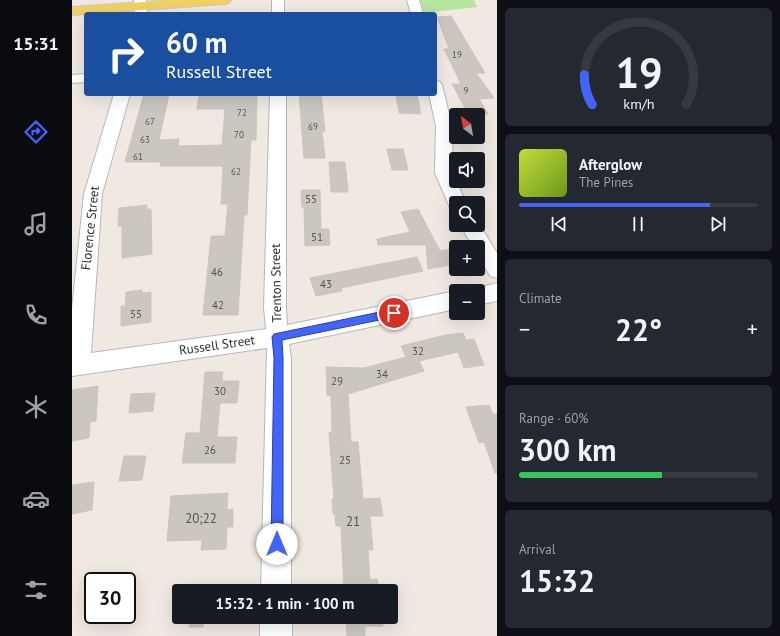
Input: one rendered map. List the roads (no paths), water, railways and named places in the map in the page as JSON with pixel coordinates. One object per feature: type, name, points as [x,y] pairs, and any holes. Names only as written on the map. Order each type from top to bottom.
[{"type":"main road","points":[[72,11],[225,0]]},
{"type":"street","points":[[278,0],[278,12]]},
{"type":"street","points":[[413,0],[416,12]]},
{"type":"street","points":[[72,78],[84,78]]},
{"type":"street","points":[[437,94],[444,126],[443,167],[454,196]]},
{"type":"street","name":"Florence Street","points":[[75,366],[93,194],[121,96]]},
{"type":"street","name":"Trenton Street","points":[[276,584],[278,358],[275,308],[278,96]]},
{"type":"street","points":[[474,232],[497,270]]},
{"type":"street","name":"Russell Street","points":[[75,366],[277,337],[449,301]]},
{"type":"street","points":[[276,624],[276,636]]}]
